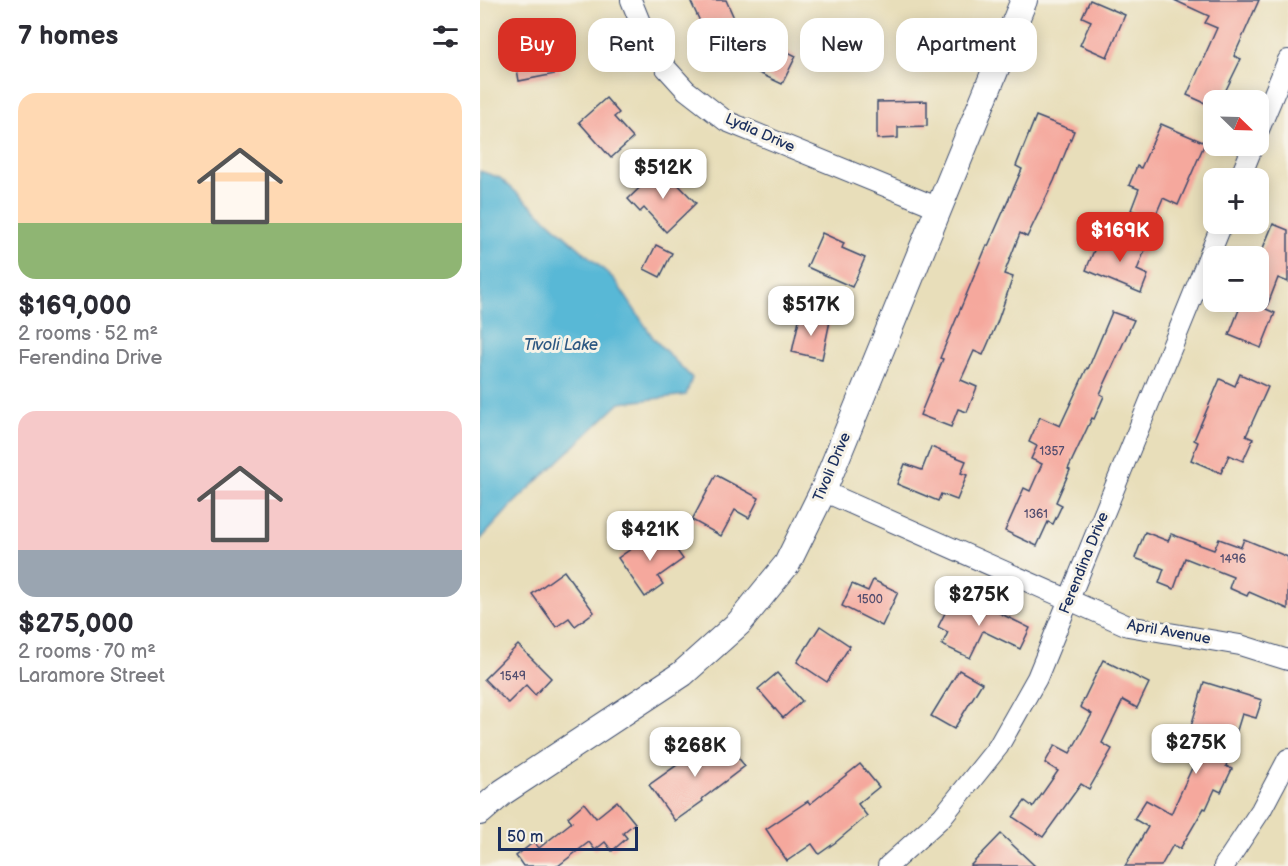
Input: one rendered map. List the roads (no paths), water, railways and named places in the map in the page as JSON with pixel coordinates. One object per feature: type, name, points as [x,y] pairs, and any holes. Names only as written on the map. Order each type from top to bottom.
[{"type":"street","name":"Lydia Drive","points":[[632,0],[644,32],[666,68],[686,90],[726,121],[939,208]]},
{"type":"street","name":"Tivoli Drive","points":[[480,812],[503,792],[682,674],[739,624],[787,564],[823,491],[1024,0]]},
{"type":"street","points":[[1269,106],[1288,60]]},
{"type":"street","name":"Ferendina Drive","points":[[888,866],[942,818],[998,747],[1037,678],[1218,234]]},
{"type":"street","name":"April Avenue","points":[[823,491],[1128,627],[1240,645],[1288,660]]},
{"type":"street","points":[[1224,866],[1261,810],[1288,759]]},
{"type":"water","name":"Tivoli Lake","points":[[480,171],[500,178],[614,279],[654,339],[692,378],[686,395],[620,403],[513,504],[480,540]]}]
